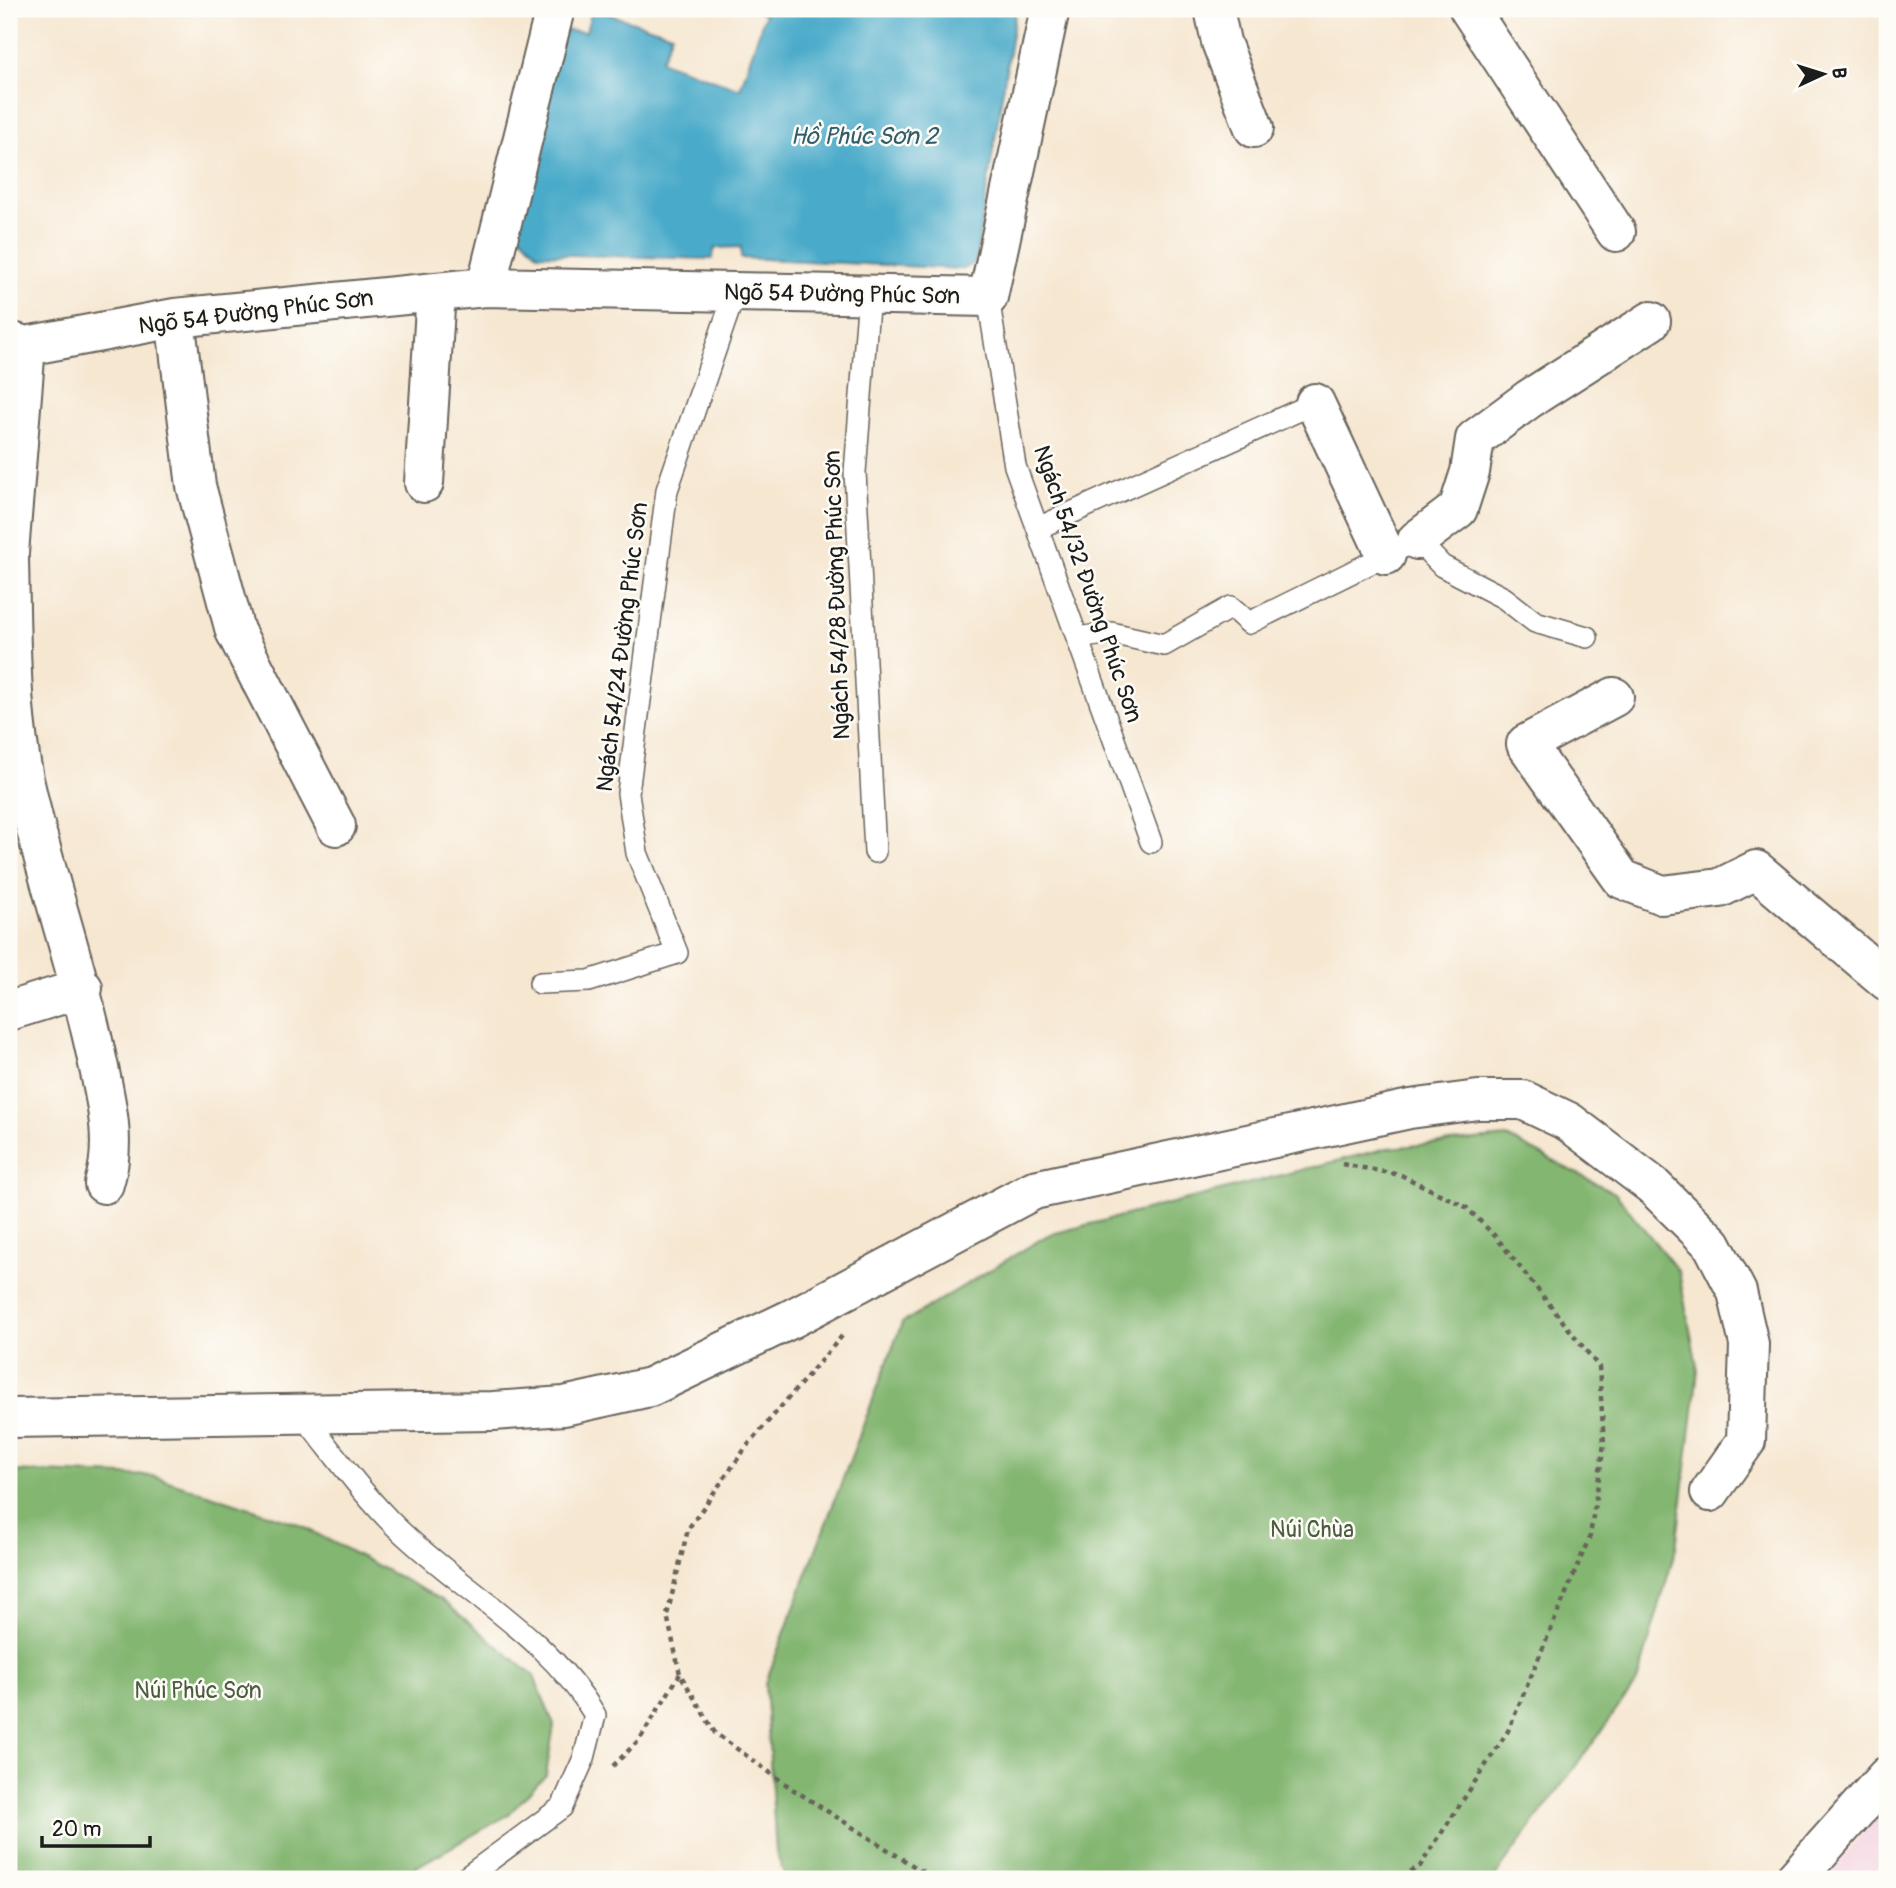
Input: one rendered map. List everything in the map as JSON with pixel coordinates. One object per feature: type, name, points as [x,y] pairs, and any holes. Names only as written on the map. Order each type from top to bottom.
[{"type":"street","points":[[486,287],[555,9]]},
{"type":"street","name":"Ngõ 54 Đường Phúc Sơn","points":[[18,344],[175,318],[486,287],[988,297],[1050,9]]},
{"type":"street","points":[[1214,9],[1221,42],[1254,128]]},
{"type":"street","points":[[1469,9],[1616,232]]},
{"type":"street","points":[[424,483],[436,292]]},
{"type":"street","points":[[175,318],[196,486],[235,631],[336,826]]},
{"type":"street","points":[[1315,403],[1402,547],[1458,509],[1470,472],[1475,439],[1529,399],[1651,321]]},
{"type":"street","points":[[18,344],[9,555],[14,715],[28,800],[83,988],[108,1111],[111,1162],[104,1184]]},
{"type":"street","points":[[1614,697],[1526,744],[1622,879],[1662,895],[1720,888],[1756,870],[1887,981]]},
{"type":"street","points":[[9,1011],[83,988]]},
{"type":"street","points":[[9,1418],[494,1411],[564,1406],[650,1387],[791,1319],[1034,1190],[1410,1109],[1478,1100],[1523,1100],[1569,1122],[1652,1185],[1712,1244],[1737,1292],[1749,1344],[1746,1441],[1710,1492]]},
{"type":"street","points":[[1795,1879],[1887,1776]]},
{"type":"lane","name":"Ngách 54/24 Đường Phúc Sơn","points":[[540,983],[589,981],[677,953],[637,853],[628,793],[667,490],[734,292]]},
{"type":"lane","name":"Ngách 54/28 Đường Phúc Sơn","points":[[869,294],[855,472],[875,852]]},
{"type":"lane","name":"Ngách 54/32 Đường Phúc Sơn","points":[[988,297],[1015,466],[1151,842]]},
{"type":"lane","points":[[1038,528],[1315,403]]},
{"type":"lane","points":[[1077,638],[1111,633],[1164,645],[1231,607],[1249,623],[1402,547],[1504,598],[1535,622],[1587,637]]},
{"type":"lane","points":[[301,1413],[397,1528],[521,1630],[578,1685],[595,1715],[584,1758],[562,1807],[464,1879]]},
{"type":"path","points":[[1339,1164],[1401,1175],[1466,1207],[1496,1237],[1599,1367],[1604,1444],[1590,1536],[1508,1731],[1420,1866],[1398,1879]]},
{"type":"path","points":[[850,1325],[828,1356],[747,1446],[688,1530],[667,1615],[680,1674],[715,1733],[794,1790],[933,1879]]},
{"type":"path","points":[[611,1767],[640,1739],[680,1674]]},
{"type":"shaded area","points":[[1887,1805],[1887,1879],[1825,1879]]},
{"type":"green space","name":"Núi Chùa","points":[[1507,1137],[1615,1193],[1679,1272],[1698,1371],[1676,1548],[1637,1682],[1493,1879],[786,1879],[776,1852],[765,1684],[902,1323],[1048,1235],[1387,1148]]},
{"type":"green space","name":"Núi Phúc Sơn","points":[[9,1471],[153,1476],[296,1523],[441,1599],[534,1676],[554,1725],[546,1775],[508,1815],[402,1875],[386,1879],[9,1879]]},
{"type":"water","name":"Hồ Phúc Sơn 2","points":[[592,9],[672,34],[661,61],[740,89],[765,14],[752,9],[1016,9],[975,263],[962,269],[741,258],[741,247],[715,248],[712,259],[538,254],[513,228],[564,30],[586,32]]}]
